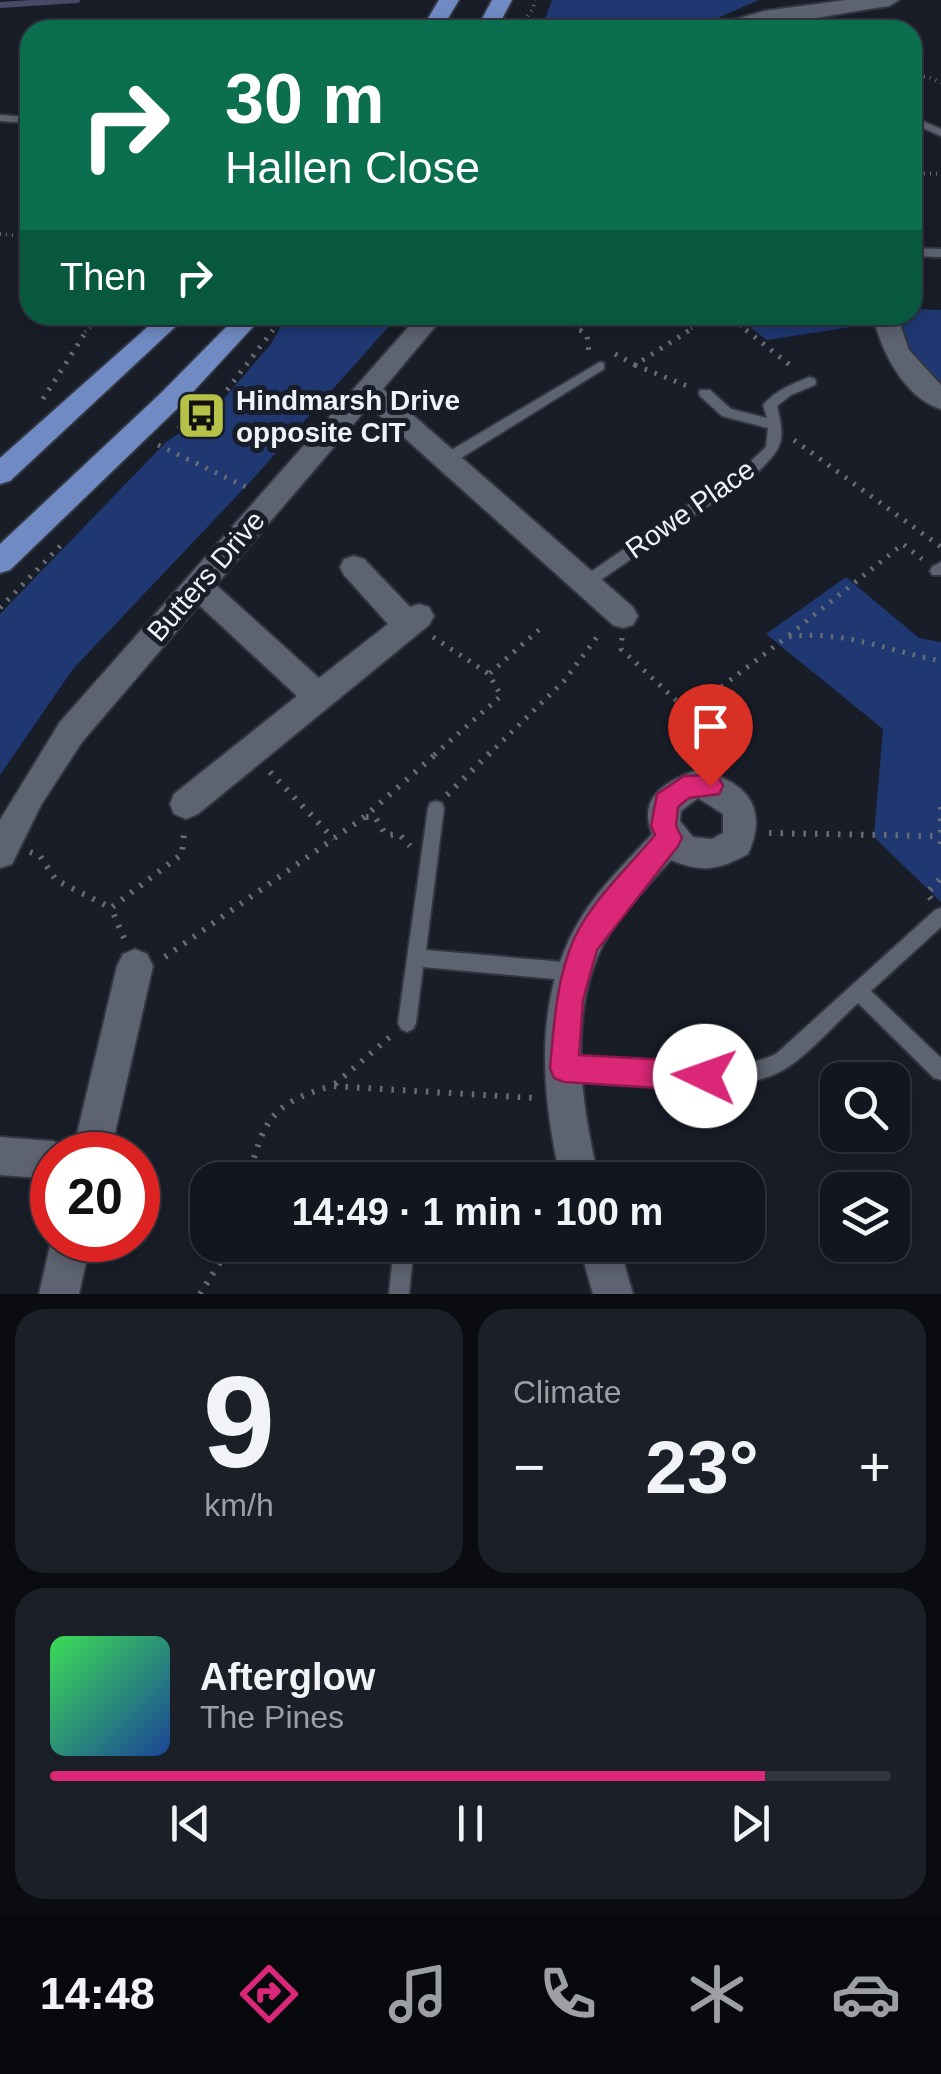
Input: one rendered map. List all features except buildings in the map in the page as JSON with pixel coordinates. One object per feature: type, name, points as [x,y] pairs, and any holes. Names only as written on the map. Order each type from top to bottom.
[{"type":"main road","points":[[0,474],[165,325]]},
{"type":"main road","points":[[0,562],[170,400],[242,325]]},
{"type":"street","points":[[754,20],[889,0]]},
{"type":"street","name":"Butters Drive","points":[[0,852],[30,795],[71,732],[424,325]]},
{"type":"street","points":[[888,325],[896,355],[941,400]]},
{"type":"street","points":[[368,390],[620,614]]},
{"type":"street","points":[[186,804],[413,620],[354,567]]},
{"type":"street","points":[[198,586],[318,697]]},
{"type":"street","points":[[697,784],[723,792],[733,800],[742,822],[741,833],[728,851],[703,857],[690,854],[669,838],[664,826],[666,802],[674,793],[697,784]]},
{"type":"street","points":[[575,1162],[567,1129],[564,1068],[565,1032],[575,972],[599,921],[669,838]]},
{"type":"street","points":[[96,1132],[135,966]]},
{"type":"street","points":[[0,1156],[30,1158]]},
{"type":"street","points":[[59,1294],[67,1262]]},
{"type":"street","points":[[603,1262],[613,1294]]},
{"type":"lane","points":[[448,459],[600,366]]},
{"type":"lane","name":"Rowe Place","points":[[586,582],[754,466],[772,449],[775,431],[770,406],[786,392],[810,382]]},
{"type":"lane","name":"Rowe Place","points":[[705,393],[727,413],[775,431]]},
{"type":"lane","points":[[407,1022],[436,808]]},
{"type":"lane","points":[[564,1068],[705,1076],[754,1074],[782,1060],[941,916]]},
{"type":"lane","points":[[416,958],[575,972]]},
{"type":"lane","points":[[858,991],[941,1071]]},
{"type":"lane","points":[[398,1294],[402,1262]]},
{"type":"path","points":[[34,414],[82,335],[92,325]]},
{"type":"path","points":[[250,488],[158,445],[170,433],[202,416],[249,364],[274,325]]},
{"type":"path","points":[[575,325],[588,334],[588,352],[600,366]]},
{"type":"path","points":[[634,365],[698,325]]},
{"type":"path","points":[[739,325],[810,382]]},
{"type":"path","points":[[608,350],[634,365],[705,393]]},
{"type":"path","points":[[588,352],[598,351]]},
{"type":"path","points":[[775,431],[785,434],[941,547]]},
{"type":"path","points":[[688,712],[903,544],[939,569]]},
{"type":"path","points":[[620,614],[621,650],[722,743]]},
{"type":"path","points":[[436,808],[483,756],[564,680],[620,614]]},
{"type":"path","points":[[490,674],[541,628]]},
{"type":"path","points":[[787,637],[803,633],[863,640],[941,660]]},
{"type":"path","points":[[40,856],[56,880],[111,908],[135,966],[170,956],[363,818],[501,696],[490,674],[451,646]]},
{"type":"path","points":[[251,752],[334,839]]},
{"type":"path","points":[[111,908],[182,854],[186,804]]},
{"type":"path","points":[[941,807],[941,849]]},
{"type":"path","points":[[363,818],[375,817],[386,835],[399,834]]},
{"type":"path","points":[[741,833],[938,836]]},
{"type":"path","points":[[252,1162],[262,1123],[280,1106],[332,1086],[407,1022]]},
{"type":"path","points":[[332,1086],[497,1096]]},
{"type":"path","points":[[200,1294],[221,1262]]},
{"type":"shaded area","points":[[552,0],[759,0],[713,20],[545,20]]},
{"type":"shaded area","points":[[922,309],[941,310],[941,383],[902,344],[899,325],[922,325]]},
{"type":"shaded area","points":[[281,325],[390,325],[249,483],[73,669],[0,775],[0,614],[167,441],[208,417],[271,344]]},
{"type":"shaded area","points":[[747,325],[864,325],[767,340]]},
{"type":"shaded area","points":[[846,577],[919,638],[941,642],[941,902],[874,837],[883,729],[766,634]]},
{"type":"waterway","points":[[0,5],[77,0]]},
{"type":"place","name":"Hindmarsh Drive opposite CIT","points":[[201,416]]},
{"type":"route","points":[[705,1076],[564,1068],[569,1000],[585,945],[599,921],[669,838],[664,826],[666,802],[684,787],[710,786]]}]
